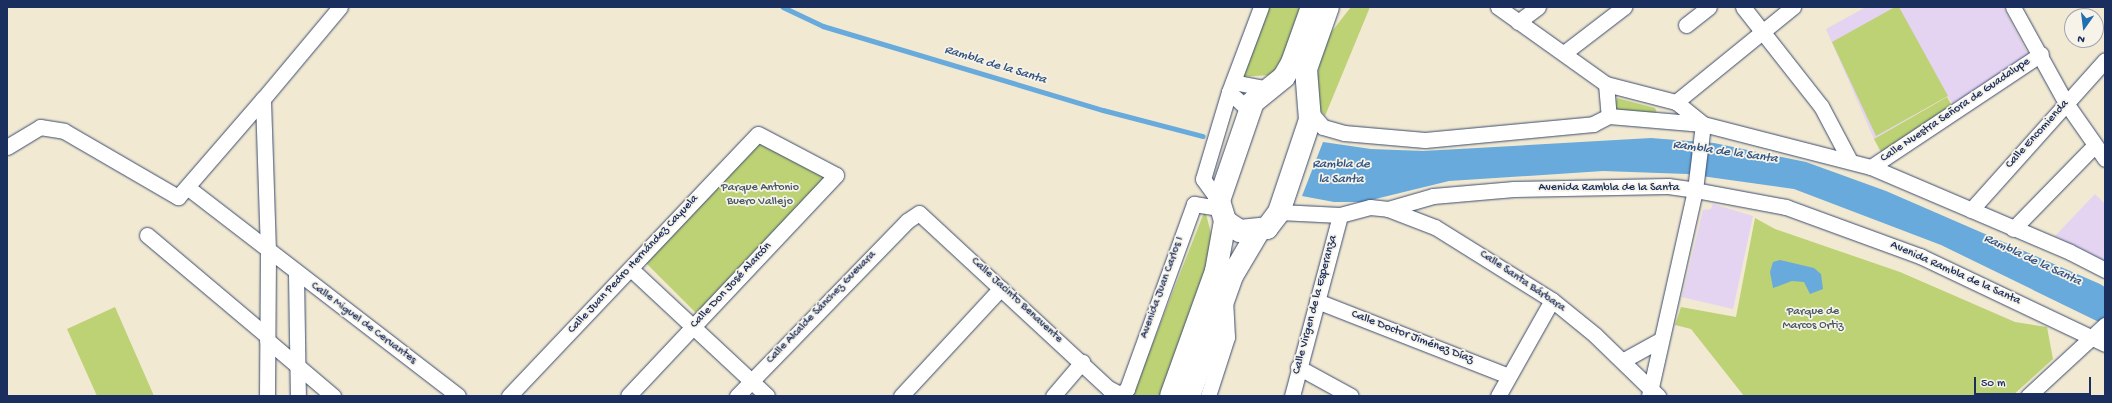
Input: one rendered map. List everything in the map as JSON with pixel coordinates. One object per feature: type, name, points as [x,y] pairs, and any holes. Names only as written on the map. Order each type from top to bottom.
[{"type":"main road","points":[[1171,396],[1216,271],[1221,210],[1249,110],[1258,95],[1270,88],[1292,63],[1312,7]]},
{"type":"main road","points":[[1189,396],[1232,276],[1258,232],[1274,222],[1279,212],[1308,129],[1309,108],[1306,69],[1328,7]]},
{"type":"main road","points":[[1270,88],[1289,88],[1309,108]]},
{"type":"main road","points":[[1221,210],[1240,231],[1258,232]]},
{"type":"street","points":[[183,192],[340,7]]},
{"type":"street","points":[[1221,210],[1203,179],[1231,87],[1261,7]]},
{"type":"street","points":[[1498,7],[1606,84],[1676,102],[1703,124]]},
{"type":"street","points":[[1518,22],[1538,7]]},
{"type":"street","points":[[1564,53],[1624,7]]},
{"type":"street","points":[[1686,25],[1709,7]]},
{"type":"street","points":[[1743,7],[1821,106],[1850,161]]},
{"type":"street","points":[[1676,102],[1793,7]]},
{"type":"street","points":[[2013,7],[2041,54],[2066,104],[2094,146],[2105,159]]},
{"type":"street","name":"Calle Nuestra Señora de Guadalupe","points":[[1871,167],[2041,54]]},
{"type":"street","name":"Calle Encomienda","points":[[1971,210],[2105,60]]},
{"type":"street","points":[[1606,84],[1609,116]]},
{"type":"street","points":[[1231,87],[1270,88]]},
{"type":"street","points":[[1231,87],[1249,110]]},
{"type":"street","points":[[263,99],[268,251],[267,396]]},
{"type":"street","points":[[1309,108],[1322,127],[1344,133],[1425,140],[1593,124],[1609,116],[1703,124],[1871,167],[2105,270]]},
{"type":"street","points":[[1652,394],[1660,340],[1695,190],[1703,124]]},
{"type":"street","name":"Calle Miguel de Cervantes","points":[[7,147],[40,127],[64,131],[183,192],[268,251],[296,274],[458,396]]},
{"type":"street","name":"Calle Don José Alarcón","points":[[628,396],[836,175],[758,134]]},
{"type":"street","name":"Calle Juan Pedro Hernández Cayuela","points":[[509,396],[758,134]]},
{"type":"street","points":[[2013,229],[2094,146]]},
{"type":"street","name":"Avenida Rambla de la Santa","points":[[1279,212],[1340,215],[1370,207],[1388,210],[1433,196],[1514,189],[1668,186],[1695,190],[1800,211],[1920,256],[2099,340]]},
{"type":"street","name":"Avenida Juan Carlos I","points":[[1122,395],[1127,390],[1194,204],[1221,210]]},
{"type":"street","name":"Calle Santa Bárbara","points":[[1388,210],[1435,227],[1552,300],[1622,362],[1652,394]]},
{"type":"street","name":"Calle Jacinto Benavente","points":[[907,221],[919,213],[1082,362],[1108,388],[1122,395]]},
{"type":"street","name":"Calle Virgen de la Esperanza","points":[[1292,396],[1298,367],[1340,215]]},
{"type":"street","name":"Calle Alcalde Sánchez Guevara","points":[[737,396],[907,221]]},
{"type":"street","points":[[147,235],[333,396]]},
{"type":"street","points":[[631,269],[692,328],[767,396]]},
{"type":"street","points":[[296,274],[298,396]]},
{"type":"street","points":[[901,396],[1001,288]]},
{"type":"street","points":[[1208,396],[1227,337],[1225,297]]},
{"type":"street","points":[[1498,396],[1506,375],[1552,300]]},
{"type":"street","name":"Calle Doctor Jiménez Díaz","points":[[1317,301],[1506,375]]},
{"type":"street","points":[[2028,396],[2099,340],[2105,325]]},
{"type":"street","points":[[1622,362],[1660,340]]},
{"type":"street","points":[[1053,396],[1082,362]]},
{"type":"street","points":[[1298,367],[1328,390],[1351,396]]},
{"type":"shaded area","points":[[1866,7],[2003,7],[2028,54],[1953,104],[1947,96],[1874,139],[1826,29]]},
{"type":"shaded area","points":[[2095,194],[2105,204],[2105,261],[2055,236]]},
{"type":"shaded area","points":[[1713,204],[1753,216],[1733,309],[1682,297],[1703,210],[1711,209]]},
{"type":"green space","points":[[1269,7],[1305,7],[1285,59],[1271,75],[1239,77]]},
{"type":"green space","points":[[1351,7],[1370,7],[1325,116],[1319,108],[1316,84],[1321,54],[1329,35]]},
{"type":"green space","points":[[1895,7],[1899,7],[1948,96],[1876,136],[1832,42]]},
{"type":"green space","points":[[1947,97],[1954,109],[1883,156],[1874,139]]},
{"type":"green space","points":[[1617,98],[1655,108],[1657,113],[1614,111]]},
{"type":"green space","name":"Parque Antonio Buero Vallejo","points":[[761,138],[831,176],[699,316],[646,263]]},
{"type":"green space","points":[[1205,210],[1214,245],[1163,396],[1132,396]]},
{"type":"green space","name":"Parque de Marcos Ortiz","points":[[1755,218],[1775,229],[1900,272],[2015,322],[2047,327],[2053,359],[2012,396],[1744,396],[1691,329],[1675,325],[1681,307],[1736,317]]},
{"type":"green space","points":[[115,307],[154,396],[97,396],[67,329]]},
{"type":"water","name":"Rambla de la Santa","points":[[1651,138],[1714,143],[1806,162],[1886,191],[2105,287],[2105,325],[1941,245],[1794,189],[1687,174],[1603,171],[1449,181],[1363,202],[1334,202],[1302,196],[1323,142],[1371,149],[1423,151]]},
{"type":"water","points":[[1780,260],[1814,268],[1821,274],[1823,289],[1810,294],[1804,282],[1792,281],[1773,288],[1770,272],[1773,262]]},
{"type":"waterway","name":"Rambla de la Santa","points":[[783,7],[823,26],[1103,110],[1203,136]]}]
